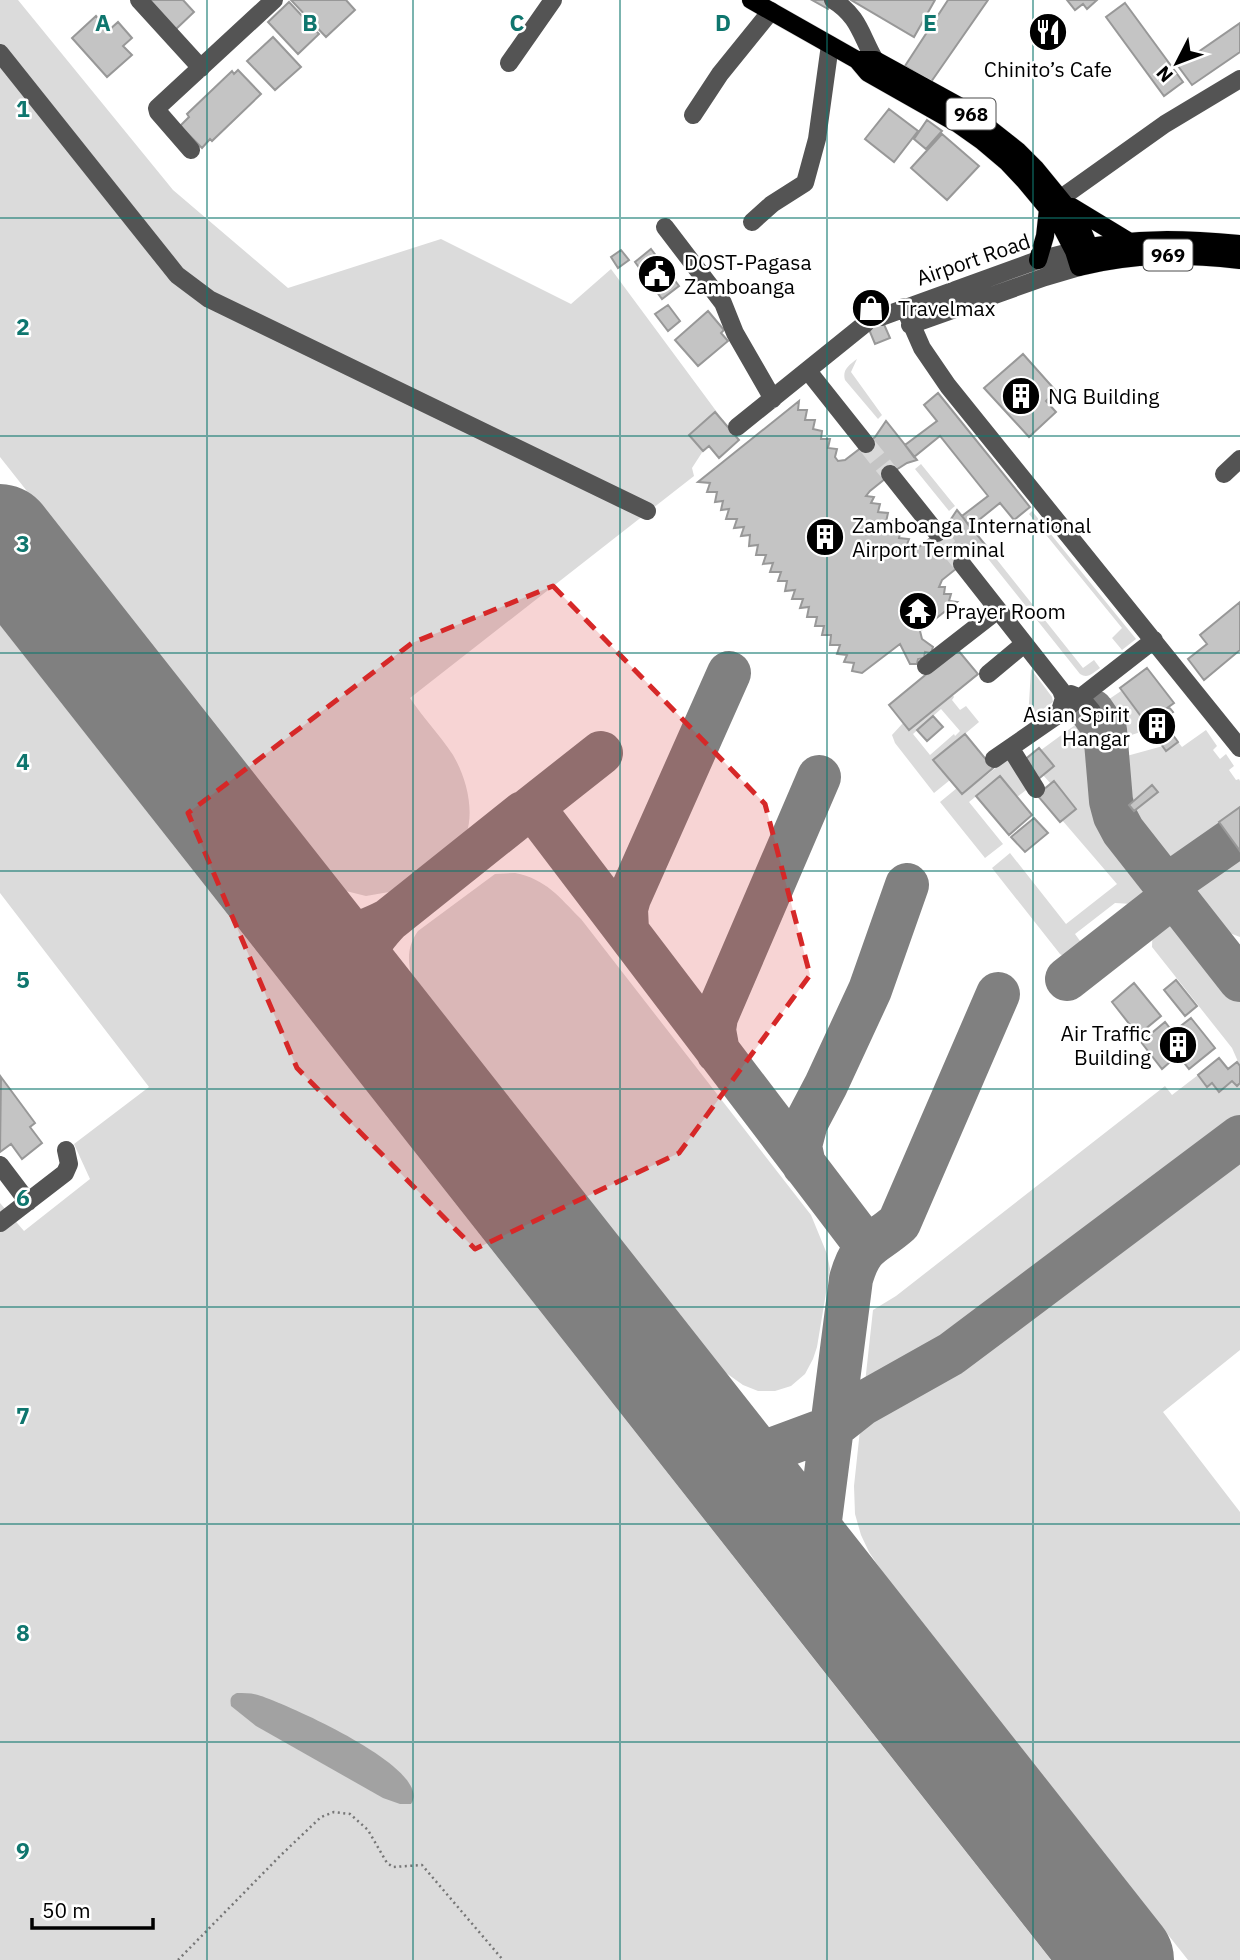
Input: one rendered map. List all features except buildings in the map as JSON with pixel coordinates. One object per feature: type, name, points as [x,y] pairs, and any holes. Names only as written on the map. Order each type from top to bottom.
[{"type":"main road","name":"968","points":[[751,0],[867,64],[982,141],[1024,180],[1057,203],[1082,230],[1085,257]]},
{"type":"main road","points":[[1038,260],[1057,203],[1139,245]]},
{"type":"main road","name":"969","points":[[1085,257],[1139,245],[1191,239],[1240,244]]},
{"type":"main road","name":"969","points":[[1139,245],[1190,255],[1240,260]]},
{"type":"street","points":[[139,0],[201,68]]},
{"type":"street","points":[[191,150],[157,108],[274,0]]},
{"type":"street","points":[[509,63],[553,0]]},
{"type":"street","points":[[834,0],[854,17],[867,64]]},
{"type":"street","points":[[692,116],[720,74],[771,11]]},
{"type":"street","points":[[752,222],[772,204],[805,183],[817,139],[830,45]]},
{"type":"street","points":[[0,53],[177,275],[209,299],[647,511]]},
{"type":"street","points":[[1057,203],[1165,124],[1240,79]]},
{"type":"street","points":[[665,227],[723,303],[736,333],[773,399]]},
{"type":"street","name":"Airport Road","points":[[907,316],[1038,260],[1085,257]]},
{"type":"street","name":"Airport Road","points":[[907,316],[1045,277],[1085,257]]},
{"type":"street","points":[[737,427],[874,320],[907,316],[922,348],[948,386],[1240,748]]},
{"type":"street","points":[[808,371],[866,444]]},
{"type":"street","points":[[1224,474],[1240,459]]},
{"type":"street","points":[[890,474],[937,533]]},
{"type":"street","points":[[962,564],[1061,690],[1087,704]]},
{"type":"street","points":[[926,666],[998,610]]},
{"type":"street","points":[[994,759],[1059,714],[1087,704],[1154,640]]},
{"type":"street","points":[[988,674],[1024,644]]},
{"type":"street","points":[[1059,714],[1063,698],[1061,690]]},
{"type":"street","points":[[1011,749],[1036,789]]},
{"type":"street","points":[[0,1223],[65,1173],[69,1164],[66,1150]]},
{"type":"street","points":[[0,1165],[28,1202]]},
{"type":"path","points":[[178,1960],[281,1855],[321,1818],[334,1812],[350,1814],[368,1830],[387,1863],[393,1867],[422,1866],[503,1960]]},
{"type":"highlighted area","points":[[553,586],[765,804],[810,975],[679,1153],[475,1249],[297,1068],[188,813],[412,643]]},
{"type":"shaded area","points":[[0,0],[18,0],[173,190],[288,288],[441,239],[571,304],[611,269],[725,423],[715,413],[689,435],[703,451],[692,468],[694,476],[410,698],[458,764],[468,794],[469,825],[466,835],[389,892],[366,896],[342,890],[0,457]]},
{"type":"shaded area","points":[[857,359],[851,372],[882,415],[878,419],[845,380],[845,371]]},
{"type":"shaded area","points":[[921,464],[955,506],[949,511],[915,469]]},
{"type":"shaded area","points":[[1032,511],[1136,639],[1122,650],[1112,638],[1122,628],[1029,514]]},
{"type":"shaded area","points":[[990,551],[1083,668],[1094,660],[1100,668],[1088,676],[1080,674],[985,555]]},
{"type":"shaded area","points":[[0,625],[1051,1960],[0,1960],[0,1203],[24,1231],[90,1179],[74,1144],[149,1087],[0,893]]},
{"type":"shaded area","points":[[1031,669],[1053,702],[1028,720]]},
{"type":"shaded area","points":[[1121,691],[1150,729],[1122,738],[1114,737],[1113,727],[1099,706]]},
{"type":"shaded area","points":[[953,695],[952,700],[960,710],[966,706],[979,722],[934,760],[950,780],[934,793],[895,743],[892,735],[903,723],[910,730]],"holes":[[[941,709],[960,731],[930,755],[913,734]]]},
{"type":"shaded area","points":[[1086,717],[1099,733],[1102,805],[1108,824],[1118,841],[1153,884],[1154,897],[1139,913],[1132,904],[1115,903],[1075,934],[1088,952],[1077,960],[1069,960],[1060,954],[992,868],[1010,853],[1066,924],[1117,884],[1062,820],[1076,808],[1054,782],[1051,784],[1043,775],[1054,766],[1041,750]]},
{"type":"shaded area","points":[[1206,730],[1217,746],[1213,750],[1220,759],[1226,754],[1234,766],[1229,770],[1236,780],[1240,781],[1240,807],[1219,822],[1229,836],[1189,864],[1168,864],[1158,858],[1132,824],[1131,817],[1134,811],[1158,792],[1152,785],[1129,805],[1120,804],[1115,768],[1123,757],[1163,746],[1166,751],[1178,742],[1182,747]]},
{"type":"shaded area","points":[[1006,760],[1010,761],[1030,787],[1017,797],[1000,777],[969,802],[1003,844],[985,858],[940,802],[957,788],[962,794]]},
{"type":"shaded area","points":[[1235,843],[1240,851],[1240,937],[1205,919],[1195,908],[1186,888],[1186,882],[1194,871]]},
{"type":"shaded area","points":[[515,873],[544,884],[581,919],[811,1215],[827,1254],[830,1269],[813,1359],[805,1374],[791,1386],[775,1391],[758,1391],[743,1385],[722,1370],[411,977],[409,953],[418,931],[495,874]]},
{"type":"shaded area","points":[[1167,912],[1180,917],[1240,994],[1240,1066],[1232,1048],[1152,947],[1153,920]]},
{"type":"shaded area","points":[[1198,1075],[1207,1086],[1232,1081],[1237,1086],[1240,1083],[1240,1123],[953,1342],[917,1366],[873,1388],[868,1387],[865,1383],[873,1310],[896,1296],[1165,1086],[1172,1095]]},
{"type":"shaded area","points":[[1240,1147],[1240,1350],[1163,1412],[1240,1512],[1240,1960],[1188,1960],[885,1576],[861,1535],[855,1514],[854,1486],[860,1430],[872,1412],[888,1398],[941,1369]]},
{"type":"shaded area","points":[[237,1693],[258,1695],[296,1710],[380,1756],[401,1773],[412,1790],[411,1804],[400,1804],[383,1798],[256,1726],[231,1706],[231,1698]]},
{"type":"taxiway","points":[[627,930],[626,909],[629,898],[729,673]]},
{"type":"taxiway","points":[[1092,711],[1105,730],[1111,801],[1123,831],[1240,980]]},
{"type":"taxiway","points":[[530,809],[601,753]]},
{"type":"taxiway","points":[[718,1052],[714,1030],[716,1017],[819,777]]},
{"type":"taxiway","points":[[366,1002],[362,967],[367,948],[380,930],[523,813],[534,809],[867,1247]]},
{"type":"taxiway","points":[[1166,886],[1232,840]]},
{"type":"taxiway","points":[[804,1165],[800,1146],[806,1123],[870,990],[907,885]]},
{"type":"taxiway","points":[[1067,979],[1173,896]]},
{"type":"taxiway","points":[[295,912],[320,929],[340,935],[362,932],[389,920]]},
{"type":"taxiway","points":[[818,1576],[818,1536],[851,1279],[859,1257],[869,1245],[899,1223],[998,994]]},
{"type":"taxiway","points":[[713,1443],[734,1452],[771,1450],[833,1427],[862,1404],[951,1354],[1240,1137]]},
{"type":"runway","points":[[0,538],[1120,1960]]},
{"type":"tunnel","points":[[866,444],[890,474]]},
{"type":"tunnel","points":[[937,533],[962,564]]},
{"type":"place","name":"Chinito’s Cafe","points":[[1048,32]]},
{"type":"place","name":"DOST-Pagasa Zamboanga","points":[[657,274]]},
{"type":"place","name":"Travelmax","points":[[871,308]]},
{"type":"place","name":"NG Building","points":[[1021,396]]},
{"type":"place","name":"Zamboanga International Airport Terminal","points":[[825,537]]},
{"type":"place","name":"Prayer Room","points":[[918,611]]},
{"type":"place","name":"Asian Spirit Hangar","points":[[1157,726]]},
{"type":"place","name":"Air Traffic Building","points":[[1178,1045]]}]
